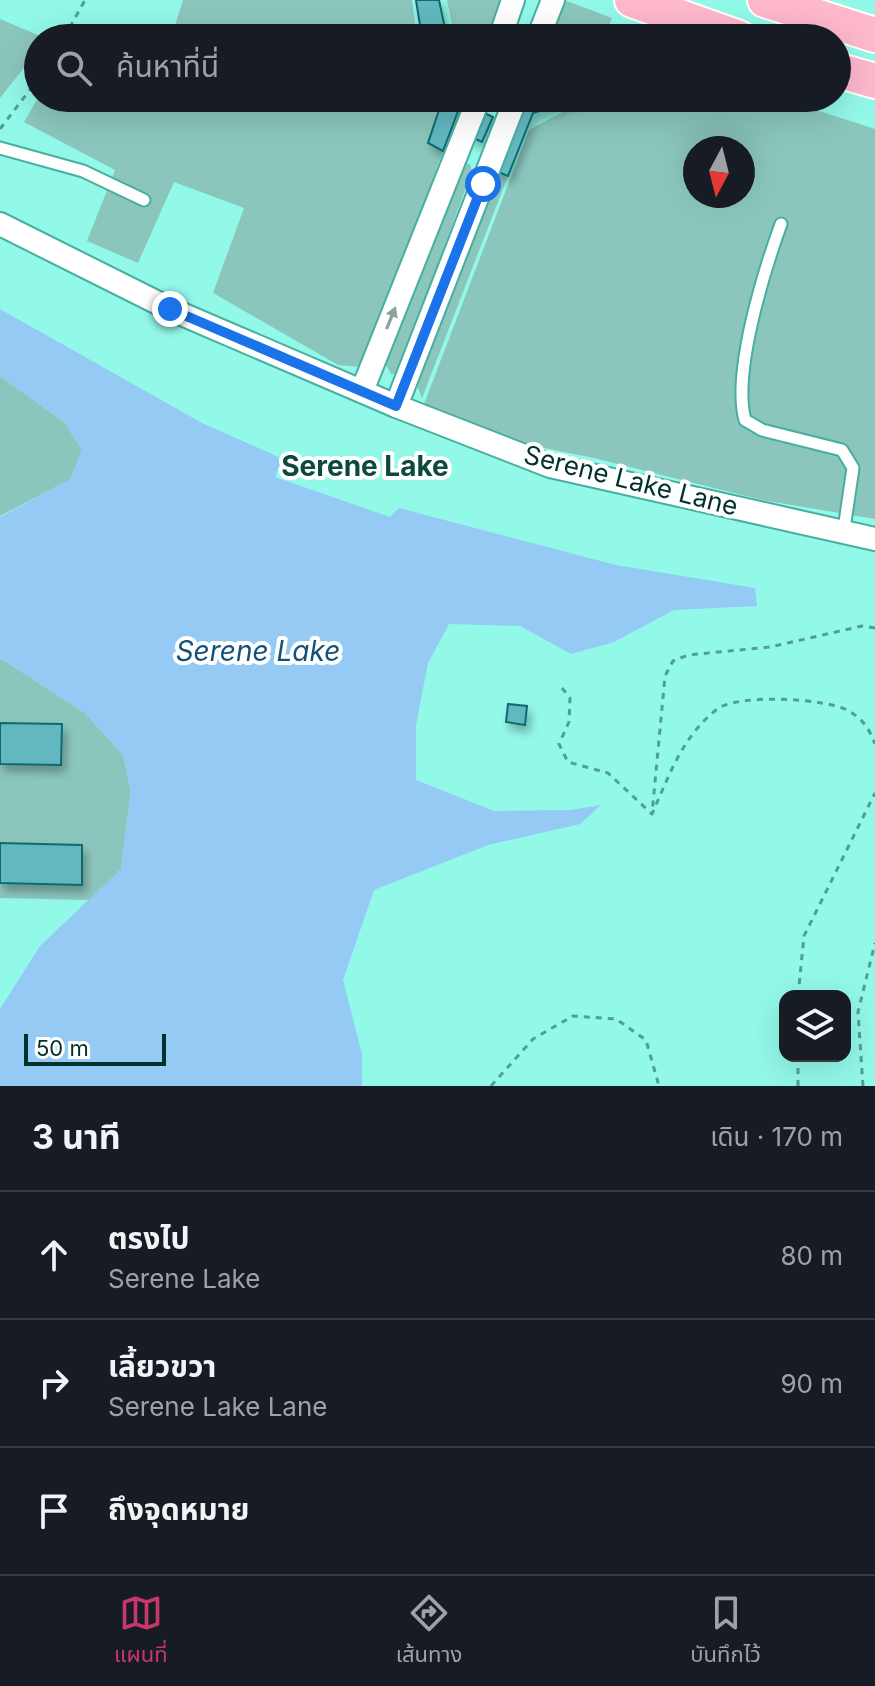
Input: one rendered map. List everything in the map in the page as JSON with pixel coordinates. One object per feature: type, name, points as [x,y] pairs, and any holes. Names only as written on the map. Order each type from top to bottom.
[{"type":"main road","points":[[632,0],[700,24]]},
{"type":"main road","points":[[765,0],[840,24]]},
{"type":"main road","points":[[851,27],[875,35]]},
{"type":"main road","points":[[851,74],[875,81]]},
{"type":"street","points":[[505,24],[513,0]]},
{"type":"street","points":[[544,24],[553,0]]},
{"type":"street","points":[[362,391],[473,112]]},
{"type":"street","points":[[396,406],[511,112]]},
{"type":"street","name":"Serene Lake Lane","points":[[0,224],[170,309],[396,406],[550,466],[844,529],[875,539]]},
{"type":"lane","points":[[0,148],[83,171],[144,200]]},
{"type":"lane","points":[[781,224],[758,299],[746,360],[742,408],[745,420],[762,430],[842,450],[853,468],[844,529]]},
{"type":"path","points":[[72,24],[85,0]]},
{"type":"path","points":[[0,129],[24,97]]},
{"type":"path","points":[[652,814],[665,676],[673,661],[688,655],[801,641],[862,626],[875,628]]},
{"type":"path","points":[[562,688],[570,698],[569,722],[559,744],[568,762],[608,773],[652,814]]},
{"type":"path","points":[[652,814],[687,737],[718,707],[735,700],[821,703],[848,710],[868,726],[875,744]]},
{"type":"path","points":[[799,990],[804,936],[817,902],[875,793]]},
{"type":"path","points":[[863,1086],[858,1012],[875,943]]},
{"type":"path","points":[[491,1086],[533,1039],[573,1016],[616,1019],[646,1040],[659,1086]]},
{"type":"path","points":[[798,1062],[798,1086]]},
{"type":"shaded area","points":[[183,0],[412,0],[415,24],[175,24]]},
{"type":"shaded area","points":[[447,0],[502,0],[494,24],[452,24]]},
{"type":"shaded area","points":[[564,0],[612,18],[610,24],[553,24]]},
{"type":"shaded area","points":[[0,19],[24,29],[24,68],[0,98]]},
{"type":"shaded area","points":[[30,112],[437,112],[428,143],[443,151],[366,363],[361,367],[338,365],[213,293],[244,208],[174,182],[138,263],[87,241],[115,170],[24,122]]},
{"type":"shaded area","points":[[563,112],[822,112],[875,129],[875,519],[762,500],[594,458],[484,436],[424,404],[529,130]]},
{"type":"shaded area","points":[[462,163],[470,164],[472,171],[399,370],[392,375],[386,365]]},
{"type":"shaded area","points":[[493,170],[508,176],[422,398],[415,381]]},
{"type":"shaded area","points":[[0,376],[64,422],[82,450],[71,479],[0,516]]},
{"type":"shaded area","points":[[0,658],[85,713],[123,755],[131,791],[121,869],[90,900],[0,898]]},
{"type":"water","name":"Serene Lake","points":[[0,309],[202,423],[283,459],[275,477],[390,517],[399,508],[616,565],[755,588],[757,606],[674,610],[614,642],[571,654],[520,626],[449,624],[428,663],[416,725],[416,780],[494,811],[570,810],[601,805],[580,824],[488,845],[374,890],[343,980],[362,1054],[362,1086],[0,1086],[0,1009],[40,946],[121,869],[131,791],[123,755],[85,713],[0,658],[0,517],[71,479],[82,450],[64,422],[0,376]]},
{"type":"building","points":[[416,0],[439,0],[444,24],[420,24]]},
{"type":"building","points":[[438,112],[458,112],[443,151],[428,143]]},
{"type":"building","points":[[477,112],[493,117],[482,142],[467,135]]},
{"type":"building","points":[[514,112],[536,112],[533,113],[508,176],[493,170]]},
{"type":"building","points":[[508,704],[527,706],[525,725],[506,722]]},
{"type":"building","points":[[0,723],[62,724],[61,765],[0,764]]},
{"type":"building","points":[[0,843],[82,845],[82,885],[0,883]]},
{"type":"district","name":"Serene Lake","points":[[365,466]]},
{"type":"route","points":[[170,309],[396,406],[483,184]]}]
